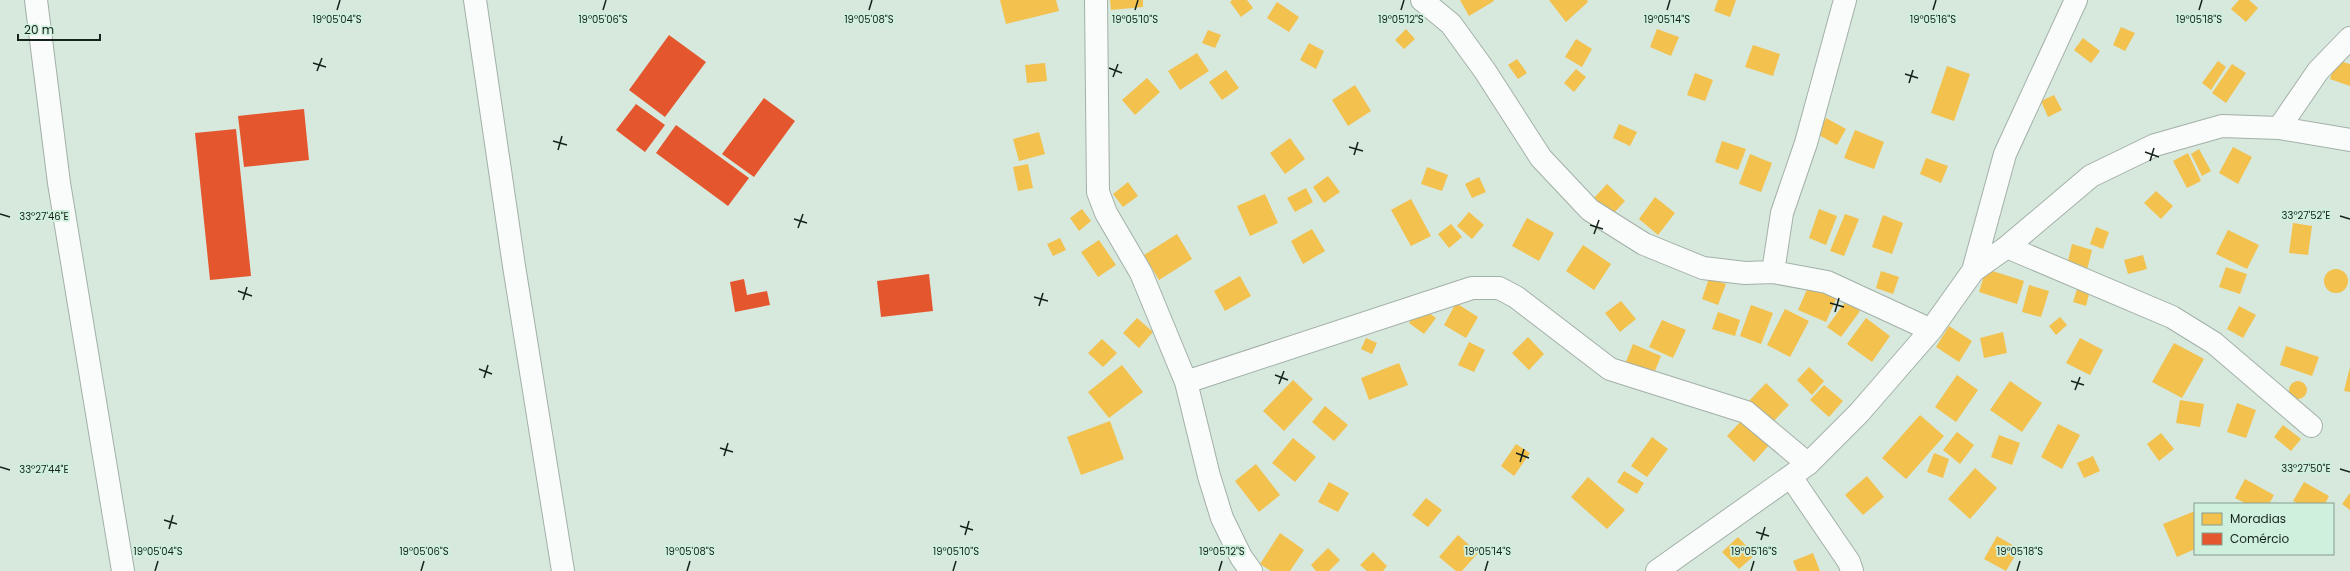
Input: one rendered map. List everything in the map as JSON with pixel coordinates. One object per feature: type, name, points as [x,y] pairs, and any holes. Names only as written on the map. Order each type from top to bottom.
[{"type":"street","points":[[36,0],[59,183],[123,571]]},
{"type":"street","points":[[475,0],[514,266],[563,571]]},
{"type":"street","points":[[1096,0],[1098,192],[1106,213],[1141,273],[1186,382],[1209,476],[1222,518],[1241,557],[1251,571]]},
{"type":"street","points":[[1422,0],[1451,24],[1485,71],[1541,158],[1590,210],[1644,244],[1703,268],[1745,273],[1773,272],[1827,282],[1931,330]]},
{"type":"street","points":[[1773,272],[1782,213],[1806,143],[1845,0]]},
{"type":"street","points":[[1973,272],[2005,154],[2076,0]]},
{"type":"street","points":[[2279,128],[2318,71],[2350,38]]},
{"type":"street","points":[[1657,571],[1808,464],[1859,413],[1931,330],[1973,272],[2007,247],[2091,176],[2155,145],[2222,126],[2279,128],[2350,140]]},
{"type":"street","points":[[2007,247],[2116,291],[2172,317],[2214,343],[2311,426]]},
{"type":"street","points":[[1186,382],[1472,288],[1499,288],[1516,297],[1610,368],[1746,412],[1808,464]]},
{"type":"street","points":[[1791,477],[1850,562],[1852,571]]},
{"type":"building: Moradias","points":[[1000,0],[1056,0],[1059,11],[1006,24]]},
{"type":"building: Moradias","points":[[1110,0],[1143,0],[1143,7],[1111,10]]},
{"type":"building: Moradias","points":[[1232,0],[1247,0],[1253,8],[1241,17],[1230,2]]},
{"type":"building: Moradias","points":[[1460,0],[1493,0],[1494,1],[1469,16]]},
{"type":"building: Moradias","points":[[1549,0],[1587,0],[1588,2],[1566,22]]},
{"type":"building: Moradias","points":[[1718,0],[1736,0],[1730,17],[1714,11]]},
{"type":"building: Moradias","points":[[2239,0],[2249,0],[2258,8],[2246,22],[2231,9]]},
{"type":"building: Moradias","points":[[1277,2],[1299,17],[1289,32],[1267,18]]},
{"type":"building: Moradias","points":[[2121,27],[2135,33],[2125,51],[2113,45]]},
{"type":"building: Moradias","points":[[1406,29],[1415,39],[1404,49],[1395,40]]},
{"type":"building: Moradias","points":[[1657,29],[1679,37],[1671,56],[1650,47]]},
{"type":"building: Moradias","points":[[1208,30],[1221,35],[1215,48],[1202,43]]},
{"type":"building: Moradias","points":[[2083,38],[2100,51],[2091,63],[2074,50]]},
{"type":"building: Moradias","points":[[1576,39],[1592,49],[1582,67],[1565,57]]},
{"type":"building: Moradias","points":[[1309,43],[1324,51],[1316,69],[1300,60]]},
{"type":"building: Moradias","points":[[1753,45],[1780,54],[1773,76],[1745,67]]},
{"type":"building: Moradias","points":[[1197,53],[1209,71],[1180,90],[1168,71]]},
{"type":"building: Moradias","points":[[1517,59],[1527,73],[1518,79],[1508,65]]},
{"type":"building: Moradias","points":[[2336,60],[2350,64],[2350,86],[2330,79]]},
{"type":"building: Moradias","points":[[2218,61],[2226,67],[2211,90],[2202,83]]},
{"type":"building: Moradias","points":[[1045,63],[1047,81],[1027,83],[1025,65]]},
{"type":"building: Moradias","points":[[2232,64],[2246,73],[2226,103],[2212,93]]},
{"type":"building: Moradias","points":[[1947,66],[1970,74],[1954,121],[1931,113]]},
{"type":"building: Moradias","points":[[1576,69],[1586,77],[1574,92],[1564,83]]},
{"type":"building: Moradias","points":[[1226,70],[1239,88],[1222,100],[1209,82]]},
{"type":"building: Moradias","points":[[1695,73],[1713,80],[1705,101],[1687,95]]},
{"type":"building: Moradias","points":[[1147,78],[1160,92],[1135,115],[1122,100]]},
{"type":"building: Moradias","points":[[1355,85],[1371,111],[1348,126],[1332,100]]},
{"type":"building: Moradias","points":[[2054,95],[2062,110],[2048,117],[2041,101]]},
{"type":"building: Moradias","points":[[1826,118],[1846,129],[1837,145],[1817,134]]},
{"type":"building: Moradias","points":[[1619,124],[1637,132],[1630,146],[1613,138]]},
{"type":"building: Moradias","points":[[1855,130],[1884,142],[1874,169],[1844,158]]},
{"type":"building: Moradias","points":[[1039,132],[1045,154],[1019,161],[1013,139]]},
{"type":"building: Moradias","points":[[1290,138],[1305,159],[1285,174],[1270,153]]},
{"type":"building: Moradias","points":[[1722,141],[1746,149],[1738,170],[1715,162]]},
{"type":"building: Moradias","points":[[2233,147],[2252,157],[2238,184],[2219,173]]},
{"type":"building: Moradias","points":[[2199,149],[2211,171],[2202,176],[2191,154]]},
{"type":"building: Moradias","points":[[2188,153],[2201,181],[2187,188],[2173,161]]},
{"type":"building: Moradias","points":[[1750,154],[1772,163],[1761,192],[1739,184]]},
{"type":"building: Moradias","points":[[1926,158],[1948,166],[1941,183],[1920,174]]},
{"type":"building: Moradias","points":[[1028,164],[1033,188],[1018,191],[1013,167]]},
{"type":"building: Moradias","points":[[1427,167],[1448,175],[1442,191],[1421,184]]},
{"type":"building: Moradias","points":[[1328,176],[1340,192],[1324,203],[1313,187]]},
{"type":"building: Moradias","points":[[1479,177],[1486,192],[1472,198],[1465,184]]},
{"type":"building: Moradias","points":[[1128,182],[1138,196],[1123,207],[1113,194]]},
{"type":"building: Moradias","points":[[1607,184],[1625,201],[1611,216],[1593,199]]},
{"type":"building: Moradias","points":[[1306,188],[1313,202],[1295,212],[1287,198]]},
{"type":"building: Moradias","points":[[2156,191],[2173,206],[2161,219],[2144,203]]},
{"type":"building: Moradias","points":[[1265,194],[1278,223],[1250,236],[1237,206]]},
{"type":"building: Moradias","points":[[1655,197],[1675,213],[1658,235],[1639,219]]},
{"type":"building: Moradias","points":[[1411,199],[1431,236],[1411,246],[1391,210]]},
{"type":"building: Moradias","points":[[1082,209],[1091,221],[1079,231],[1070,218]]},
{"type":"building: Moradias","points":[[1819,209],[1837,216],[1826,245],[1809,238]]},
{"type":"building: Moradias","points":[[1469,212],[1484,225],[1472,239],[1457,226]]},
{"type":"building: Moradias","points":[[1845,214],[1859,219],[1844,256],[1830,251]]},
{"type":"building: Moradias","points":[[1883,215],[1903,223],[1892,254],[1872,247]]},
{"type":"building: Moradias","points":[[1527,218],[1554,233],[1539,261],[1512,246]]},
{"type":"building: Moradias","points":[[2293,223],[2312,226],[2308,255],[2289,253]]},
{"type":"building: Moradias","points":[[1451,224],[1462,237],[1449,248],[1438,234]]},
{"type":"building: Moradias","points":[[2096,227],[2109,232],[2103,249],[2090,244]]},
{"type":"building: Moradias","points":[[1312,229],[1325,251],[1303,264],[1291,241]]},
{"type":"building: Moradias","points":[[2228,230],[2259,245],[2247,269],[2216,254]]},
{"type":"building: Moradias","points":[[1177,234],[1192,259],[1159,280],[1144,255]]},
{"type":"building: Moradias","points":[[1060,238],[1066,250],[1053,256],[1047,244]]},
{"type":"building: Moradias","points":[[1099,240],[1116,265],[1098,277],[1081,252]]},
{"type":"building: Moradias","points":[[2072,244],[2092,250],[2086,274],[2066,269]]},
{"type":"building: Moradias","points":[[1583,245],[1611,264],[1594,290],[1566,271]]},
{"type":"building: Moradias","points":[[2143,255],[2147,269],[2128,274],[2124,260]]},
{"type":"building: Moradias","points":[[2226,267],[2247,274],[2240,294],[2219,287]]},
{"type":"building: Moradias","points":[[1986,269],[2024,281],[2017,304],[1979,292]]},
{"type":"building: Moradias","points":[[2336,269],[2344,273],[2348,281],[2344,289],[2336,293],[2328,289],[2324,281],[2328,273]]},
{"type":"building: Moradias","points":[[1881,271],[1899,277],[1893,294],[1876,288]]},
{"type":"building: Moradias","points":[[1240,276],[1251,296],[1225,311],[1214,291]]},
{"type":"building: Moradias","points":[[1709,278],[1726,284],[1718,305],[1702,299]]},
{"type":"building: Moradias","points":[[1809,285],[1837,297],[1826,322],[1798,310]]},
{"type":"building: Moradias","points":[[2029,285],[2049,291],[2041,317],[2022,312]]},
{"type":"building: Moradias","points":[[2078,286],[2090,290],[2086,306],[2073,302]]},
{"type":"building: Moradias","points":[[1621,301],[1636,319],[1620,332],[1605,313]]},
{"type":"building: Moradias","points":[[1846,301],[1860,311],[1841,337],[1827,327]]},
{"type":"building: Moradias","points":[[1456,303],[1478,317],[1466,338],[1444,325]]},
{"type":"building: Moradias","points":[[1751,305],[1773,313],[1761,344],[1740,336]]},
{"type":"building: Moradias","points":[[2239,306],[2256,315],[2243,338],[2227,329]]},
{"type":"building: Moradias","points":[[1421,307],[1436,318],[1424,334],[1409,323]]},
{"type":"building: Moradias","points":[[1785,309],[1809,321],[1790,357],[1767,345]]},
{"type":"building: Moradias","points":[[1718,312],[1740,320],[1735,336],[1712,329]]},
{"type":"building: Moradias","points":[[2060,317],[2067,325],[2056,335],[2049,326]]},
{"type":"building: Moradias","points":[[1137,318],[1153,332],[1139,348],[1123,333]]},
{"type":"building: Moradias","points":[[1866,318],[1890,336],[1872,362],[1847,344]]},
{"type":"building: Moradias","points":[[1662,320],[1686,330],[1673,358],[1649,347]]},
{"type":"building: Moradias","points":[[1949,326],[1972,341],[1959,362],[1936,347]]},
{"type":"building: Moradias","points":[[2003,332],[2007,353],[1984,358],[1980,338]]},
{"type":"building: Moradias","points":[[1528,337],[1544,354],[1529,370],[1512,353]]},
{"type":"building: Moradias","points":[[1366,338],[1377,343],[1372,354],[1361,349]]},
{"type":"building: Moradias","points":[[2080,338],[2103,350],[2090,375],[2066,363]]},
{"type":"building: Moradias","points":[[1102,339],[1117,353],[1103,367],[1088,353]]},
{"type":"building: Moradias","points":[[1469,342],[1485,350],[1474,372],[1458,365]]},
{"type":"building: Moradias","points":[[2174,343],[2204,359],[2182,398],[2152,382]]},
{"type":"building: Moradias","points":[[1633,344],[1661,356],[1652,378],[1624,367]]},
{"type":"building: Moradias","points":[[2286,346],[2319,357],[2312,376],[2280,365]]},
{"type":"building: Moradias","points":[[1399,363],[1408,385],[1369,400],[1361,378]]},
{"type":"building: Moradias","points":[[1122,365],[1143,392],[1109,418],[1088,392]]},
{"type":"building: Moradias","points":[[1809,367],[1824,381],[1812,395],[1797,380]]},
{"type":"building: Moradias","points":[[2350,367],[2350,392],[2344,391]]},
{"type":"building: Moradias","points":[[1957,375],[1978,390],[1956,422],[1935,407]]},
{"type":"building: Moradias","points":[[1293,380],[1313,399],[1284,431],[1263,411]]},
{"type":"building: Moradias","points":[[2010,381],[2042,403],[2022,432],[1990,410]]},
{"type":"building: Moradias","points":[[2298,381],[2304,384],[2307,390],[2304,396],[2298,399],[2292,396],[2289,390],[2292,384]]},
{"type":"building: Moradias","points":[[1766,383],[1789,405],[1770,425],[1747,403]]},
{"type":"building: Moradias","points":[[1824,385],[1843,401],[1829,417],[1810,400]]},
{"type":"building: Moradias","points":[[2180,400],[2204,404],[2200,427],[2176,423]]},
{"type":"building: Moradias","points":[[2237,403],[2256,410],[2246,438],[2227,432]]},
{"type":"building: Moradias","points":[[1325,406],[1348,425],[1334,441],[1312,422]]},
{"type":"building: Moradias","points":[[1920,415],[1944,436],[1906,479],[1882,458]]},
{"type":"building: Moradias","points":[[1743,419],[1770,444],[1754,462],[1727,436]]},
{"type":"building: Moradias","points":[[1110,421],[1124,459],[1081,475],[1067,437]]},
{"type":"building: Moradias","points":[[2058,424],[2080,435],[2062,469],[2041,457]]},
{"type":"building: Moradias","points":[[2283,425],[2301,439],[2291,451],[2274,437]]},
{"type":"building: Moradias","points":[[1957,432],[1974,445],[1960,464],[1943,450]]},
{"type":"building: Moradias","points":[[2161,433],[2174,449],[2159,461],[2147,444]]},
{"type":"building: Moradias","points":[[1999,435],[2020,443],[2012,465],[1991,457]]},
{"type":"building: Moradias","points":[[1652,437],[1668,449],[1647,477],[1631,466]]},
{"type":"building: Moradias","points":[[1293,438],[1316,457],[1295,482],[1272,463]]},
{"type":"building: Moradias","points":[[1516,444],[1530,453],[1514,476],[1501,466]]},
{"type":"building: Moradias","points":[[1934,453],[1949,459],[1943,478],[1927,472]]},
{"type":"building: Moradias","points":[[2093,456],[2100,471],[2084,478],[2077,463]]},
{"type":"building: Moradias","points":[[1256,464],[1280,495],[1259,512],[1235,481]]},
{"type":"building: Moradias","points":[[1975,468],[1997,488],[1970,519],[1948,499]]},
{"type":"building: Moradias","points":[[1624,471],[1644,483],[1637,494],[1617,482]]},
{"type":"building: Moradias","points":[[1867,476],[1884,497],[1863,515],[1845,495]]},
{"type":"building: Moradias","points":[[1588,477],[1625,510],[1607,529],[1571,497]]},
{"type":"building: Moradias","points":[[2245,479],[2274,495],[2270,503],[2245,503],[2235,498]]},
{"type":"building: Moradias","points":[[1329,482],[1349,493],[1338,512],[1318,502]]},
{"type":"building: Moradias","points":[[2304,482],[2329,496],[2326,503],[2298,503],[2293,501]]},
{"type":"building: Moradias","points":[[2350,493],[2350,510],[2342,504]]},
{"type":"building: Moradias","points":[[1426,498],[1442,510],[1428,527],[1412,515]]},
{"type":"building: Moradias","points":[[2194,511],[2194,549],[2177,557],[2163,524]]},
{"type":"building: Moradias","points":[[1280,533],[1304,550],[1290,571],[1271,571],[1260,564]]},
{"type":"building: Moradias","points":[[1458,535],[1478,553],[1462,571],[1456,571],[1439,557]]},
{"type":"building: Moradias","points":[[1997,536],[2019,549],[2006,571],[1984,559]]},
{"type":"building: Moradias","points":[[1738,537],[1755,555],[1739,569],[1722,552]]},
{"type":"building: Moradias","points":[[1328,548],[1340,560],[1329,571],[1316,571],[1311,565]]},
{"type":"building: Moradias","points":[[1373,552],[1387,566],[1383,571],[1367,571],[1360,565]]},
{"type":"building: Moradias","points":[[1813,553],[1820,571],[1797,571],[1793,561]]},
{"type":"building: Comércio","points":[[669,35],[706,62],[665,117],[629,90]]},
{"type":"building: Comércio","points":[[764,98],[795,121],[754,177],[722,154]]},
{"type":"building: Comércio","points":[[636,104],[665,125],[645,152],[616,130]]},
{"type":"building: Comércio","points":[[304,109],[309,160],[244,167],[238,116]]},
{"type":"building: Comércio","points":[[676,125],[749,178],[728,206],[656,153]]},
{"type":"building: Comércio","points":[[236,129],[251,276],[210,280],[195,133]]},
{"type":"building: Comércio","points":[[929,274],[933,311],[881,317],[877,281]]},
{"type":"building: Comércio","points":[[744,279],[747,295],[767,291],[770,305],[735,312],[730,282]]}]
